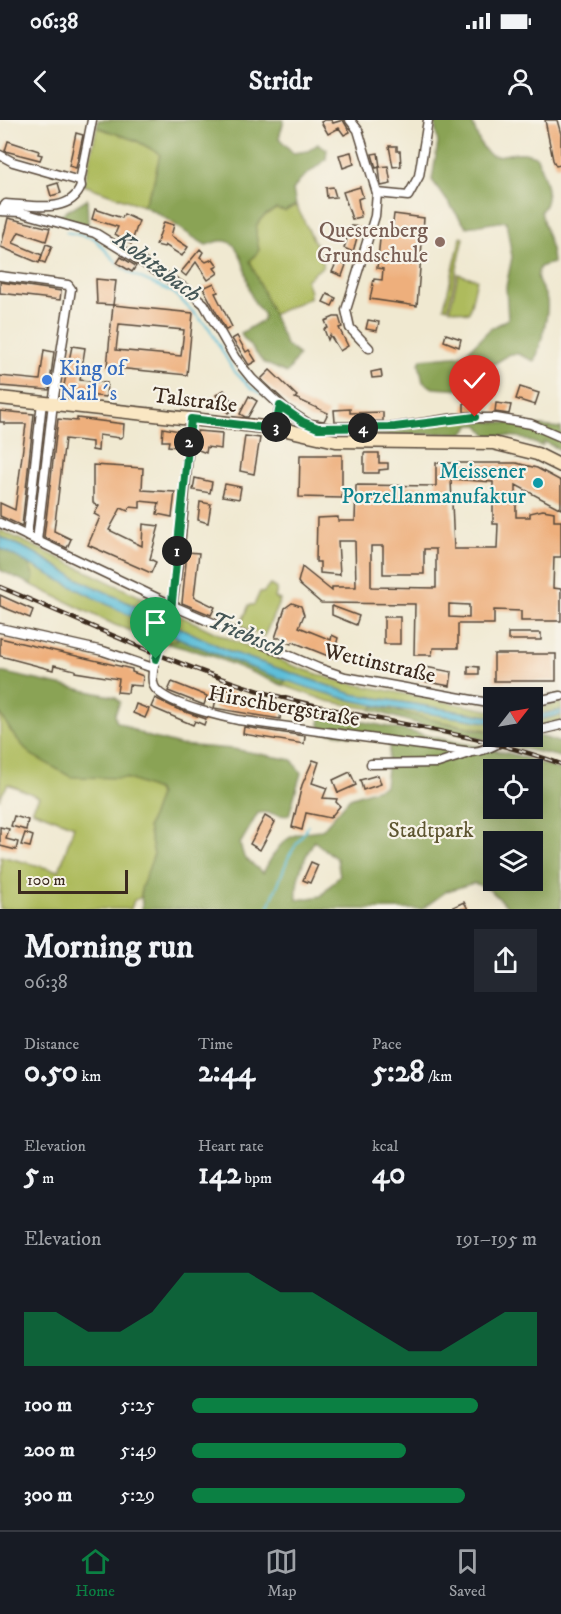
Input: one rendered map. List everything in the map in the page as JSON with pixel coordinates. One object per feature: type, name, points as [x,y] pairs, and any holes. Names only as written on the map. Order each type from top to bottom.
[{"type":"main road","name":"Talstraße","points":[[0,398],[275,429],[336,441],[493,443],[537,454],[561,466]]},
{"type":"street","points":[[0,211],[6,204],[49,207],[61,204],[76,195],[81,186],[80,181],[92,120]]},
{"type":"street","points":[[350,120],[358,130],[377,193],[375,216],[346,310],[350,328],[369,348]]},
{"type":"street","points":[[377,193],[408,196],[419,176],[428,120]]},
{"type":"street","points":[[0,155],[13,162],[80,181]]},
{"type":"street","points":[[0,211],[20,212],[95,233],[189,291],[208,310],[243,368],[280,406],[308,425],[332,428],[395,427],[455,418],[486,418],[531,424],[561,437]]},
{"type":"street","points":[[0,276],[70,287],[48,403],[27,536]]},
{"type":"street","points":[[37,541],[48,403]]},
{"type":"street","points":[[275,429],[280,406]]},
{"type":"street","points":[[0,628],[103,651],[153,668],[171,608],[191,419]]},
{"type":"street","name":"Wettinstraße","points":[[0,523],[171,608],[334,674],[483,702]]},
{"type":"street","name":"Hirschbergstraße","points":[[153,668],[154,685],[160,694],[206,712],[238,720],[472,752],[487,751],[492,747]]},
{"type":"street","points":[[543,700],[561,696]]},
{"type":"street","points":[[543,729],[561,725]]},
{"type":"street","points":[[371,764],[438,763],[472,752]]},
{"type":"green space","points":[[98,120],[284,120],[279,138],[293,153],[308,151],[318,144],[327,149],[326,159],[300,180],[293,190],[296,205],[285,211],[276,209],[259,220],[256,235],[259,250],[250,261],[286,345],[299,355],[287,373],[264,363],[242,336],[241,333],[263,320],[264,315],[252,298],[243,261],[234,246],[220,241],[206,245],[143,206],[153,185],[160,154],[137,141],[97,127]]},
{"type":"green space","points":[[434,120],[472,120],[478,139],[491,155],[525,153],[537,157],[546,185],[547,199],[541,211],[553,263],[540,267],[537,276],[546,297],[547,309],[537,355],[534,361],[518,354],[510,354],[486,369],[480,391],[433,388],[423,382],[419,364],[421,359],[464,355],[490,329],[508,319],[506,287],[512,257],[506,221],[466,227],[432,180],[438,143]]},
{"type":"green space","points":[[97,127],[137,141],[160,154],[153,185],[143,206],[84,185]]},
{"type":"green space","points":[[87,199],[88,224],[58,219],[60,215]]},
{"type":"green space","points":[[296,205],[323,259],[323,266],[306,280],[310,291],[309,298],[272,315],[250,261],[259,250],[256,229],[259,220],[269,213],[276,209],[285,211]]},
{"type":"green space","points":[[461,237],[464,238],[448,308],[444,307]]},
{"type":"green space","points":[[458,274],[477,279],[469,313],[450,309]]},
{"type":"green space","points":[[463,419],[561,428],[561,450],[544,442],[542,446],[518,437],[487,435],[479,425],[471,425],[464,433],[346,436],[346,431],[421,428]]},
{"type":"green space","points":[[0,530],[214,632],[291,665],[338,681],[483,709],[483,715],[352,694],[231,652],[74,577],[35,553],[0,537]]},
{"type":"green space","points":[[0,548],[28,563],[34,577],[32,585],[0,570]]},
{"type":"green space","points":[[29,563],[177,636],[177,640],[169,641],[168,644],[115,625],[32,585],[33,577]]},
{"type":"green space","points":[[270,585],[277,589],[275,598],[280,600],[264,637],[240,626],[249,605],[254,605],[260,592],[263,593]]},
{"type":"green space","points":[[177,636],[286,680],[282,685],[210,655],[168,644],[168,641],[177,640]]},
{"type":"green space","name":"Stadtpark","points":[[0,672],[115,697],[120,702],[115,714],[116,721],[146,736],[180,745],[233,749],[292,760],[301,773],[289,815],[258,813],[240,844],[244,857],[263,873],[285,841],[300,833],[322,830],[350,798],[385,786],[390,742],[320,731],[320,718],[315,711],[516,755],[528,759],[483,759],[483,819],[543,819],[543,764],[561,770],[561,909],[510,909],[491,891],[543,891],[543,831],[483,831],[483,887],[474,883],[447,891],[422,909],[142,909],[141,889],[154,854],[148,827],[159,795],[157,790],[126,778],[71,777],[30,754],[12,733],[0,713]],"holes":[[[314,841],[337,859],[340,875],[321,896],[297,900],[303,862]]]},
{"type":"green space","points":[[286,680],[354,701],[483,721],[483,729],[327,701],[282,685]]},
{"type":"green space","points":[[561,703],[561,710],[543,714],[543,707]]},
{"type":"green space","points":[[374,706],[483,730],[483,739],[432,728],[371,710]]},
{"type":"green space","points":[[0,713],[12,733],[71,776],[126,778],[157,790],[159,795],[148,827],[154,854],[140,898],[134,900],[131,909],[0,909],[1,856],[59,871],[74,826],[32,810],[39,797],[8,784],[0,798]]},
{"type":"green space","points":[[561,715],[561,721],[543,725],[543,719]]},
{"type":"green space","points":[[543,737],[561,743],[561,757],[517,747],[543,747]]},
{"type":"water","points":[[0,537],[35,553],[74,577],[231,652],[352,694],[483,715],[483,722],[352,700],[246,666],[121,611],[0,548]]},
{"type":"water","points":[[561,710],[561,715],[543,719],[543,714]]},
{"type":"building","points":[[331,120],[333,123],[343,120],[350,132],[344,135],[339,128],[328,134],[321,122]]},
{"type":"building","points":[[545,120],[557,120],[561,134],[561,165],[556,166],[553,160]]},
{"type":"building","points":[[76,133],[83,135],[76,168],[69,166]]},
{"type":"building","points":[[8,141],[39,151],[38,154],[42,155],[40,160],[5,151]]},
{"type":"building","points":[[389,146],[397,146],[397,151],[400,151],[401,166],[393,167]]},
{"type":"building","points":[[351,152],[354,164],[343,168],[339,155]]},
{"type":"building","points":[[378,153],[380,167],[376,168],[372,154]]},
{"type":"building","points":[[388,166],[391,184],[381,186],[379,167]]},
{"type":"building","points":[[58,183],[61,193],[51,196],[48,186]]},
{"type":"building","points":[[333,187],[336,197],[327,198],[326,188]]},
{"type":"building","points":[[360,187],[363,197],[358,199],[361,217],[352,219],[343,192]]},
{"type":"building","points":[[95,209],[122,218],[124,214],[139,221],[131,244],[115,234],[118,227],[92,219]]},
{"type":"building","points":[[394,214],[424,218],[417,306],[370,299],[374,279],[382,280],[383,269],[377,268],[381,230],[392,231]]},
{"type":"building","points":[[8,218],[50,228],[46,241],[19,232],[13,243],[42,255],[39,263],[1,247]]},
{"type":"building","points":[[164,222],[174,225],[171,236],[188,247],[182,256],[165,245],[164,247],[156,245]]},
{"type":"building","points":[[351,226],[360,227],[353,252],[344,248]]},
{"type":"building","points":[[46,244],[52,246],[45,263],[40,261]]},
{"type":"building","points":[[200,249],[203,252],[200,257],[206,262],[213,259],[218,266],[214,268],[218,273],[208,280],[196,262],[186,276],[181,272]]},
{"type":"building","points":[[121,257],[136,266],[132,272],[117,263]]},
{"type":"building","points":[[337,261],[346,265],[342,276],[332,272]]},
{"type":"building","points":[[96,279],[116,281],[113,305],[97,304]]},
{"type":"building","points":[[0,282],[61,291],[60,300],[0,293]]},
{"type":"building","points":[[214,283],[218,292],[215,293],[232,327],[226,330],[203,288]]},
{"type":"building","points":[[327,294],[336,298],[332,306],[323,302]]},
{"type":"building","points":[[113,305],[193,313],[187,375],[107,367]],"holes":[[[119,324],[184,330],[181,356],[116,350]]]},
{"type":"building","points":[[339,317],[342,327],[339,328],[348,346],[340,351],[330,335],[328,340],[324,329],[328,328],[325,321]]},
{"type":"building","points":[[368,320],[379,322],[377,331],[366,329]]},
{"type":"building","points":[[446,334],[461,339],[459,347],[444,341]]},
{"type":"building","points":[[237,336],[246,352],[249,350],[256,361],[249,365],[232,339]]},
{"type":"building","points":[[72,346],[85,348],[80,380],[107,383],[106,397],[66,393],[63,390]]},
{"type":"building","points":[[44,350],[54,352],[49,390],[0,386],[0,376],[40,380]]},
{"type":"building","points":[[270,370],[297,396],[295,398],[328,413],[324,421],[310,419],[290,406],[261,379]]},
{"type":"building","points":[[381,370],[382,377],[372,378],[371,372]]},
{"type":"building","points":[[520,387],[539,393],[535,405],[516,399]]},
{"type":"building","points":[[224,390],[236,407],[228,413],[216,395]]},
{"type":"building","points":[[249,396],[257,401],[248,417],[245,417],[240,414]]},
{"type":"building","points":[[464,403],[478,403],[479,412],[464,412]]},
{"type":"building","points":[[496,403],[511,405],[509,414],[495,412]]},
{"type":"building","points":[[350,409],[350,413],[383,412],[383,421],[335,422],[334,410]]},
{"type":"building","points":[[0,411],[34,414],[22,526],[0,516],[0,503],[15,510],[26,424],[0,422]]},
{"type":"building","points":[[77,418],[124,424],[123,436],[120,438],[99,435],[98,451],[92,450],[92,442],[65,439],[54,531],[71,539],[67,548],[44,537],[58,419],[77,421]]},
{"type":"building","points":[[163,428],[180,431],[178,447],[168,446],[169,441],[162,441]]},
{"type":"building","points":[[197,431],[222,433],[221,449],[207,447],[206,453],[196,449]]},
{"type":"building","points":[[245,436],[260,438],[254,474],[240,471]]},
{"type":"building","points":[[364,453],[379,453],[379,463],[388,463],[388,469],[379,470],[379,473],[364,473]]},
{"type":"building","points":[[300,455],[342,455],[342,498],[299,497]]},
{"type":"building","points":[[436,463],[516,463],[537,468],[561,481],[561,509],[516,485],[516,517],[530,517],[530,513],[543,510],[554,512],[554,521],[561,521],[561,557],[554,557],[553,588],[561,589],[561,621],[521,621],[521,611],[494,610],[494,624],[458,624],[458,648],[433,648],[432,655],[414,655],[415,604],[321,603],[300,585],[298,582],[302,567],[332,591],[332,587],[356,587],[355,541],[338,541],[340,575],[320,573],[320,562],[316,562],[317,518],[338,517],[338,521],[355,521],[356,485],[436,486]],"holes":[[[451,479],[493,482],[493,524],[498,524],[497,549],[454,549]],[[371,546],[383,546],[383,574],[424,574],[424,549],[436,549],[436,588],[371,587]],[[449,604],[469,605],[469,618],[449,617]]]},
{"type":"building","points":[[93,465],[143,468],[142,490],[175,492],[172,517],[157,514],[159,503],[140,501],[140,508],[130,507],[128,511],[121,508],[109,530],[142,546],[143,524],[159,526],[150,559],[156,562],[151,573],[88,545],[100,517],[94,514],[99,506],[93,503]]},
{"type":"building","points":[[195,478],[212,482],[210,493],[193,490]]},
{"type":"building","points":[[225,484],[241,487],[239,499],[222,496]]},
{"type":"building","points":[[200,502],[211,504],[208,523],[198,520]]},
{"type":"building","points":[[187,552],[199,553],[194,597],[215,607],[211,615],[182,603]]},
{"type":"building","points":[[0,595],[33,610],[30,618],[0,606]]},
{"type":"building","points":[[292,603],[301,606],[304,615],[299,627],[331,640],[332,635],[338,638],[333,658],[293,642],[291,644],[285,642],[284,638],[275,638],[285,608]]},
{"type":"building","points":[[332,606],[359,616],[356,625],[332,615]]},
{"type":"building","points":[[384,617],[400,617],[400,644],[384,644]]},
{"type":"building","points":[[508,633],[541,633],[541,640],[508,640]]},
{"type":"building","points":[[0,638],[132,669],[132,672],[143,676],[142,686],[129,685],[128,693],[117,692],[119,679],[75,672],[75,670],[54,665],[53,670],[0,656]]},
{"type":"building","points":[[494,654],[556,654],[556,681],[494,681]]},
{"type":"building","points":[[420,666],[452,672],[450,686],[417,680]]},
{"type":"building","points":[[468,666],[479,667],[479,674],[468,674]]},
{"type":"building","points":[[172,682],[207,696],[204,705],[168,691]]},
{"type":"building","points":[[219,687],[235,693],[232,701],[281,711],[280,719],[214,708]]},
{"type":"building","points":[[155,698],[206,719],[204,725],[195,721],[193,725],[151,707]]},
{"type":"building","points":[[136,704],[149,709],[145,718],[133,713]]},
{"type":"building","points":[[244,727],[305,736],[304,744],[243,734]]},
{"type":"building","points":[[313,760],[319,762],[312,783],[327,788],[323,798],[337,799],[336,802],[340,806],[330,818],[306,813],[302,830],[292,827],[302,785]]},
{"type":"building","points":[[350,772],[356,785],[338,793],[333,780]]},
{"type":"building","points":[[378,775],[381,784],[363,790],[360,780]]},
{"type":"building","points":[[14,816],[28,820],[26,830],[11,826]]},
{"type":"building","points":[[265,816],[275,822],[260,850],[250,844]]},
{"type":"building","points":[[0,827],[9,829],[6,839],[18,842],[16,850],[0,846]]},
{"type":"building","points":[[25,833],[33,836],[30,847],[21,845]]},
{"type":"building","points":[[311,862],[318,865],[310,883],[303,880]]},
{"type":"building","points":[[464,902],[468,909],[449,909]]},
{"type":"waterway","name":"Kobitzbach","points":[[66,232],[94,238],[118,264],[132,274],[174,293],[209,328],[233,370],[250,387],[266,397]]},
{"type":"waterway","points":[[268,909],[289,856],[308,826]]},
{"type":"railway","points":[[0,587],[165,657],[266,693],[302,703],[488,742],[561,764]]},
{"type":"place","name":"Questenberg Grundschule","points":[[440,242]]},
{"type":"place","name":"King of Nail´s","points":[[47,380]]},
{"type":"place","name":"Meissener Porzellanmanufaktur","points":[[538,483]]},
{"type":"route","points":[[156,659],[171,611],[191,419],[275,429],[280,406],[308,425],[318,428],[425,425],[455,418],[475,417]]},
{"type":"water label","name":"Triebisch","points":[[247,634]]}]
